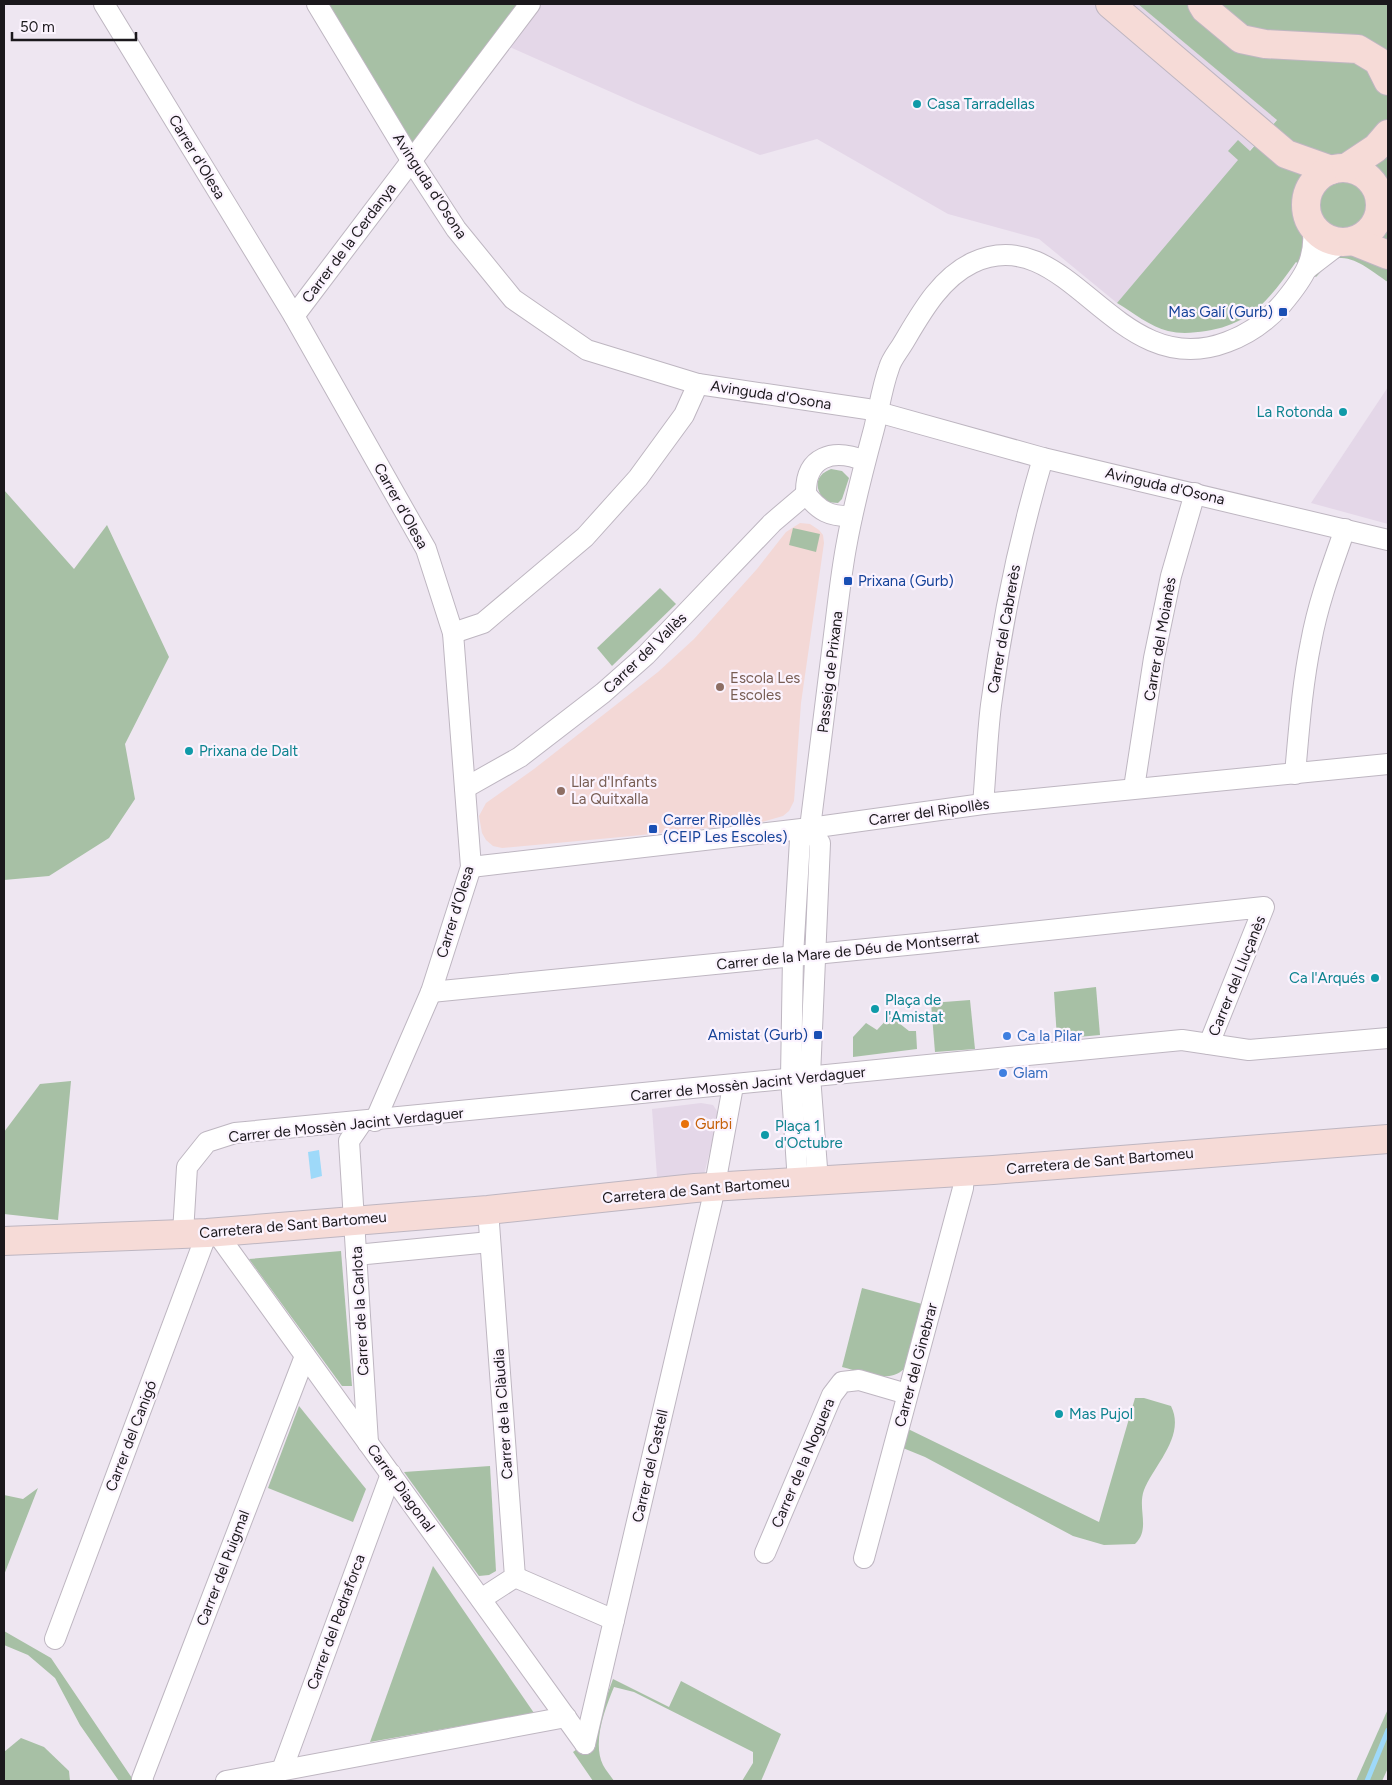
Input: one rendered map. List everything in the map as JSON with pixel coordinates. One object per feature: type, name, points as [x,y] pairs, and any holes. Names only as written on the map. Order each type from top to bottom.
[{"type":"street","name":"Carrer d'Olesa","points":[[104,4],[294,316],[426,550],[452,634],[472,867],[431,992],[369,1122]]},
{"type":"street","name":"Avinguda d'Osona","points":[[317,4],[456,229],[513,299],[586,350],[698,384],[878,412],[1042,458],[1388,540]]},
{"type":"street","name":"Carrer de la Cerdanya","points":[[294,316],[530,4]]},
{"type":"street","points":[[865,461],[854,457],[832,455],[825,457],[810,470],[805,480],[806,494],[820,510],[830,515],[852,516],[889,367],[924,309],[953,275],[973,263],[988,257],[1021,256],[1042,263],[1054,270],[1123,326],[1142,337],[1167,346],[1187,348],[1214,346],[1252,331],[1273,314],[1293,291],[1306,269],[1314,251],[1309,212],[1301,181],[1286,154],[1110,4]]},
{"type":"street","points":[[1202,4],[1205,9],[1241,39],[1265,44],[1358,49],[1378,61],[1388,81]]},
{"type":"street","points":[[1388,134],[1376,148],[1314,182],[1309,212],[1326,238],[1348,241],[1388,254]]},
{"type":"street","points":[[1306,269],[1348,241],[1371,230],[1382,211],[1380,168],[1388,143]]},
{"type":"street","points":[[1286,154],[1364,174],[1382,211]]},
{"type":"street","points":[[452,634],[483,623],[585,537],[638,478],[684,415],[698,384]]},
{"type":"street","name":"Carrer del Cabrerès","points":[[983,804],[991,706],[1006,604],[1023,524],[1042,458]]},
{"type":"street","name":"Carrer del Moianès","points":[[1134,788],[1154,658],[1171,576],[1195,493]]},
{"type":"street","name":"Carrer del Vallès","points":[[465,788],[520,757],[603,693],[646,656],[772,523],[806,494]]},
{"type":"street","name":"Passeig de Prixana","points":[[808,1182],[793,956],[800,840],[810,828],[846,545],[852,516]]},
{"type":"street","points":[[1295,774],[1300,709],[1311,640],[1329,573],[1345,529]]},
{"type":"street","name":"Carrer del Ripollès","points":[[472,867],[810,828],[983,804],[1388,764]]},
{"type":"street","name":"Passeig de Prixana","points":[[800,1077],[814,953],[820,843],[810,828]]},
{"type":"street","name":"Carrer de la Mare de Déu de Montserrat","points":[[431,992],[814,953],[927,944],[1264,907]]},
{"type":"street","name":"Carrer del Lluçanès","points":[[1209,1044],[1264,907]]},
{"type":"street","name":"Carrer de Mossèn Jacint Verdaguer","points":[[202,1233],[187,1167],[207,1142],[236,1134],[1182,1040],[1249,1050],[1388,1038]]},
{"type":"street","points":[[714,1188],[732,1086]]},
{"type":"street","name":"Carrer de la Carlota","points":[[368,1443],[350,1141],[369,1122]]},
{"type":"street","name":"Carretera de Sant Bartomeu","points":[[4,1241],[202,1233],[488,1210],[714,1188],[964,1172],[1388,1139]]},
{"type":"street","name":"Carrer del Ginebrar","points":[[864,1558],[963,1188],[964,1172]]},
{"type":"street","name":"Carrer del Castell","points":[[585,1744],[714,1188]]},
{"type":"street","name":"Carrer de la Clàudia","points":[[488,1210],[516,1577]]},
{"type":"street","name":"Carrer Diagonal","points":[[202,1233],[305,1356],[585,1744]]},
{"type":"street","name":"Carrer del Canigó","points":[[55,1639],[202,1233]]},
{"type":"street","points":[[356,1254],[490,1242]]},
{"type":"street","name":"Carrer del Puigmal","points":[[142,1780],[305,1356]]},
{"type":"street","name":"Carrer de la Noguera","points":[[765,1553],[832,1395],[842,1382],[859,1380],[907,1394]]},
{"type":"street","name":"Carrer del Pedraforca","points":[[282,1770],[391,1474]]},
{"type":"street","points":[[481,1599],[516,1577],[614,1620]]},
{"type":"street","points":[[226,1781],[566,1717]]},
{"type":"shaded area","points":[[536,4],[1138,4],[1277,119],[1117,303],[1039,239],[948,214],[817,139],[760,155],[505,45]]},
{"type":"shaded area","points":[[1388,387],[1388,524],[1311,503]]},
{"type":"shaded area","name":"Escola Les Escoles","points":[[800,523],[810,524],[819,530],[823,535],[824,543],[801,703],[794,801],[789,811],[783,816],[762,822],[632,836],[502,848],[493,846],[486,840],[482,833],[479,816],[486,803],[534,769],[658,672],[694,639],[757,569],[786,532]]},
{"type":"shaded area","points":[[701,1103],[713,1105],[719,1114],[704,1175],[657,1177],[652,1109]]},
{"type":"green space","points":[[318,4],[531,4],[414,162]]},
{"type":"green space","points":[[1138,4],[1388,4],[1388,282],[1362,265],[1347,259],[1333,260],[1316,277],[1296,262],[1268,298],[1248,316],[1222,328],[1191,333],[1177,333],[1162,329],[1148,323],[1117,303],[1238,160],[1228,151],[1238,140],[1250,151],[1277,120]]},
{"type":"green space","points":[[831,469],[842,471],[849,478],[842,499],[838,503],[826,502],[818,488],[821,475]]},
{"type":"green space","points":[[4,490],[74,569],[107,525],[169,657],[125,744],[135,799],[109,838],[49,876],[4,880]]},
{"type":"green space","points":[[793,528],[820,534],[816,552],[789,545]]},
{"type":"green space","points":[[660,588],[676,604],[612,666],[597,648]]},
{"type":"green space","points":[[1096,987],[1100,1035],[1057,1039],[1054,992]]},
{"type":"green space","points":[[970,1000],[975,1049],[935,1052],[931,1003]]},
{"type":"green space","points":[[890,1016],[909,1031],[916,1031],[917,1049],[853,1057],[853,1037],[866,1023],[877,1030]]},
{"type":"green space","points":[[71,1081],[58,1220],[4,1214],[4,1132],[40,1084]]},
{"type":"green space","points":[[341,1251],[352,1386],[342,1386],[249,1259]]},
{"type":"green space","points":[[862,1288],[922,1304],[904,1369],[890,1376],[874,1376],[842,1367]]},
{"type":"green space","points":[[1135,1398],[1144,1398],[1171,1406],[1175,1417],[1175,1428],[1167,1450],[1144,1490],[1142,1497],[1142,1532],[1135,1544],[1104,1545],[1073,1536],[925,1457],[898,1446],[904,1427],[1099,1522]]},
{"type":"green space","points":[[299,1406],[366,1489],[353,1522],[268,1488]]},
{"type":"green space","points":[[490,1466],[496,1571],[489,1575],[479,1576],[404,1472]]},
{"type":"green space","points":[[38,1488],[4,1575],[4,1495],[23,1499]]},
{"type":"green space","points":[[433,1566],[534,1713],[370,1742]]},
{"type":"green space","points":[[4,1631],[51,1658],[134,1781],[119,1781],[80,1725],[55,1678],[28,1655],[4,1645]]},
{"type":"green space","points":[[613,1679],[669,1707],[681,1681],[781,1734],[761,1781],[742,1781],[753,1763],[753,1752],[634,1692],[614,1687],[601,1726],[599,1746],[603,1765],[614,1781],[593,1781],[573,1752],[591,1739]]},
{"type":"green space","points":[[1388,1709],[1388,1768],[1382,1781],[1356,1781]]},
{"type":"green space","points":[[21,1738],[44,1747],[69,1771],[70,1781],[4,1781],[4,1752]]},
{"type":"water","points":[[319,1150],[322,1176],[311,1179],[308,1152]]},
{"type":"waterway","points":[[1367,1781],[1388,1730]]},
{"type":"place","name":"Casa Tarradellas","points":[[917,104]]},
{"type":"place","name":"Mas Galí (Gurb)","points":[[1283,312]]},
{"type":"place","name":"La Rotonda","points":[[1343,412]]},
{"type":"place","name":"Prixana (Gurb)","points":[[848,581]]},
{"type":"place","name":"Escola Les Escoles","points":[[720,687]]},
{"type":"place","name":"Prixana de Dalt","points":[[189,751]]},
{"type":"place","name":"Llar d'Infants La Quitxalla","points":[[561,791]]},
{"type":"place","name":"Carrer Ripollès (CEIP Les Escoles)","points":[[653,829]]},
{"type":"place","name":"Ca l'Arqués","points":[[1375,978]]},
{"type":"place","name":"Plaça de l'Amistat","points":[[875,1009]]},
{"type":"place","name":"Amistat (Gurb)","points":[[818,1035]]},
{"type":"place","name":"Ca la Pilar","points":[[1007,1036]]},
{"type":"place","name":"Glam","points":[[1003,1073]]},
{"type":"place","name":"Gurbi","points":[[685,1124]]},
{"type":"place","name":"Plaça 1 d'Octubre","points":[[765,1135]]},
{"type":"place","name":"Mas Pujol","points":[[1059,1414]]}]
